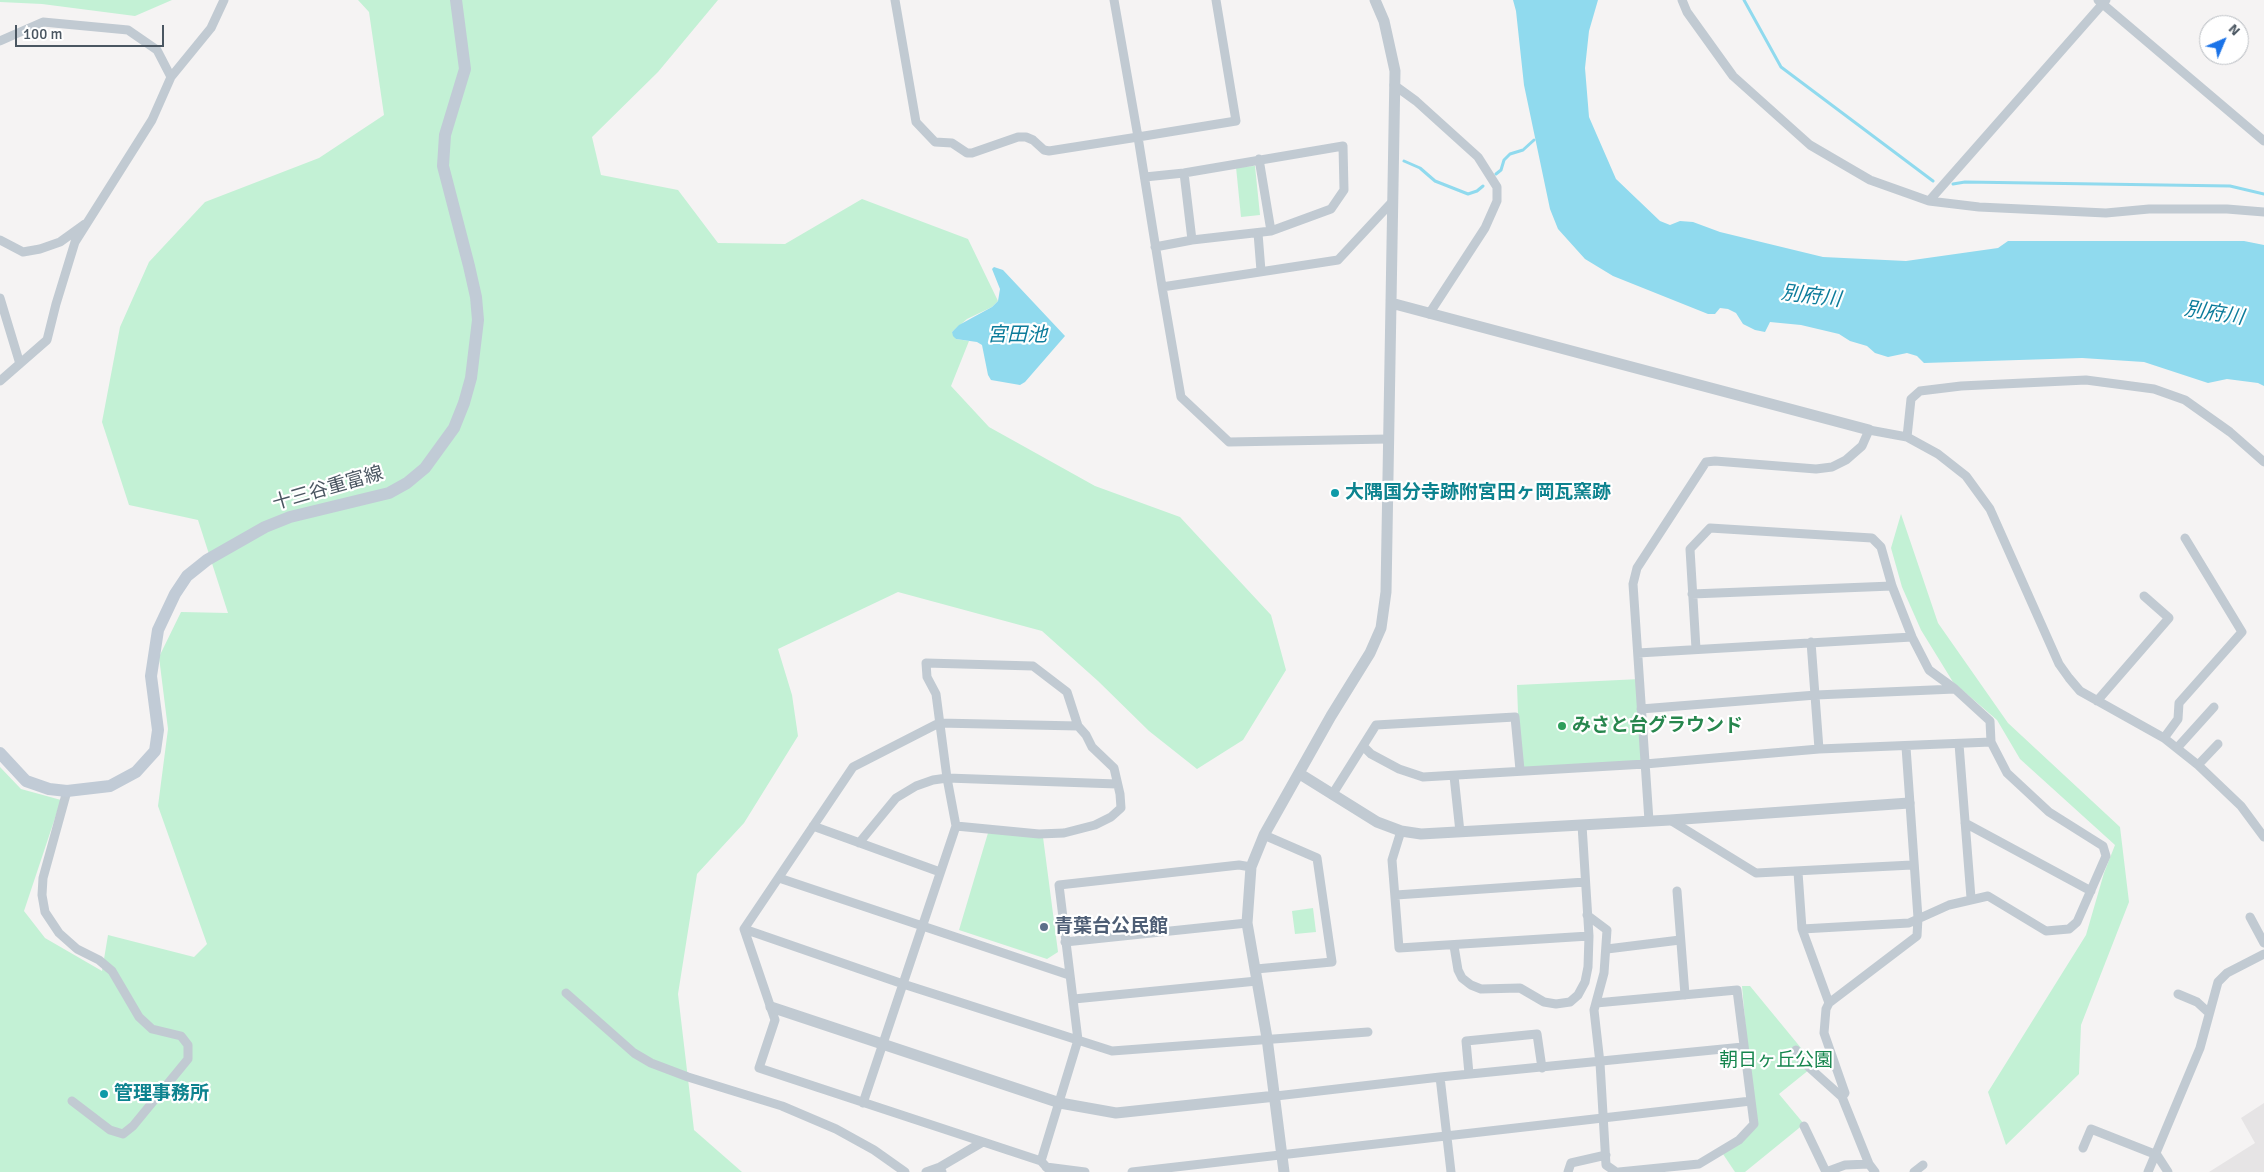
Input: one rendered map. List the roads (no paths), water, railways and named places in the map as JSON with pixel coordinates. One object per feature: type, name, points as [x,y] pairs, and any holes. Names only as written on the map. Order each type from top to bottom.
[{"type":"main road","name":"十三谷重富線","points":[[0,753],[26,781],[67,791],[110,786],[136,772],[155,750],[158,730],[151,676],[155,646],[164,615],[187,576],[207,560],[265,527],[290,517],[389,493],[408,483],[425,468],[454,428],[464,404],[471,378],[478,320],[476,296],[471,274],[443,166],[444,135],[465,69],[456,0]]},
{"type":"street","points":[[0,381],[47,340],[75,242],[152,120],[171,77],[211,28],[224,0]]},
{"type":"street","points":[[894,0],[916,122],[935,142],[952,143],[967,153],[1018,137],[1026,137],[1033,140],[1044,150],[1049,151],[1236,121],[1216,0]]},
{"type":"street","points":[[1114,0],[1181,397],[1229,442],[1388,439]]},
{"type":"street","points":[[1284,1172],[1268,1038],[1247,923],[1251,867],[1264,835],[1331,716],[1370,653],[1381,628],[1386,592],[1395,71],[1384,21],[1376,0]]},
{"type":"street","points":[[1682,0],[1687,12],[1733,76],[1810,145],[1870,180],[1929,201],[1979,208],[2106,213],[2149,209],[2227,209],[2264,212]]},
{"type":"street","points":[[1929,201],[2102,1],[2264,141]]},
{"type":"street","points":[[0,42],[43,22],[128,30],[157,50],[171,77]]},
{"type":"street","points":[[1394,86],[1416,100],[1478,157],[1497,187],[1497,201],[1485,228],[1429,314]]},
{"type":"street","points":[[1145,177],[1184,173],[1343,146],[1344,190],[1331,209],[1271,231],[1192,240],[1155,247]]},
{"type":"street","points":[[1259,159],[1271,231]]},
{"type":"street","points":[[1184,173],[1192,240]]},
{"type":"street","points":[[1162,287],[1261,270],[1338,260],[1392,202]]},
{"type":"street","points":[[0,240],[23,252],[40,249],[60,242],[88,222]]},
{"type":"street","points":[[1258,233],[1261,270]]},
{"type":"street","points":[[0,298],[20,364]]},
{"type":"street","points":[[1391,303],[1869,430],[1907,437],[1952,463],[1977,490],[1990,509],[2059,664],[2080,691],[2164,738],[2177,748],[2198,765],[2241,806],[2264,837]]},
{"type":"street","points":[[1907,437],[1911,398],[1920,391],[1961,386],[2086,380],[2154,389],[2185,400],[2230,432],[2264,462]]},
{"type":"street","points":[[1648,821],[1633,577],[1637,568],[1706,462],[1715,460],[1816,469],[1832,467],[1846,460],[1862,446],[1869,430]]},
{"type":"street","points":[[1696,649],[1690,549],[1710,528],[1872,538],[1881,547],[1892,586],[1912,637],[1929,670],[1955,689],[1990,721],[1991,742],[2007,773],[2049,812],[2103,846],[2106,856],[2077,922],[2069,929],[2046,931],[1988,896],[1971,898],[1949,905],[1909,923],[1802,929]]},
{"type":"street","points":[[2164,738],[2178,719],[2179,703],[2242,632],[2185,538]]},
{"type":"street","points":[[1692,594],[1892,586]]},
{"type":"street","points":[[2097,700],[2169,618],[2144,596]]},
{"type":"street","points":[[1638,653],[1912,637]]},
{"type":"street","points":[[1811,642],[1819,750]]},
{"type":"street","points":[[864,1103],[956,826],[947,778],[936,694],[927,677],[926,663],[1033,666],[1066,692],[1078,726],[1092,747],[1114,768],[1121,808],[1111,817],[1095,825],[1064,833],[1039,834],[956,826]]},
{"type":"street","points":[[1642,708],[1816,695],[1955,689]]},
{"type":"street","points":[[2177,748],[2214,707]]},
{"type":"street","points":[[1332,795],[1376,725],[1515,717],[1520,770]]},
{"type":"street","points":[[744,929],[853,767],[939,723],[1078,726]]},
{"type":"street","points":[[1363,746],[1371,754],[1399,769],[1424,777],[1645,764],[1819,750],[1991,742]]},
{"type":"street","points":[[1959,744],[1971,898]]},
{"type":"street","points":[[2198,765],[2218,744]]},
{"type":"street","points":[[1842,1098],[1844,1093],[1824,1033],[1826,1008],[1917,936],[1918,918],[1912,865],[1906,747]]},
{"type":"street","points":[[1300,774],[1377,822],[1401,831],[1420,834],[1670,820],[1909,803]]},
{"type":"street","points":[[1454,776],[1460,832]]},
{"type":"street","points":[[859,843],[896,798],[916,786],[947,778],[1117,784]]},
{"type":"street","points":[[67,791],[43,878],[42,895],[46,912],[59,933],[77,949],[99,960],[112,971],[139,1017],[152,1029],[181,1036],[188,1045],[188,1059],[133,1126],[123,1134],[110,1130],[72,1101]]},
{"type":"street","points":[[1670,820],[1756,873],[1912,865]]},
{"type":"street","points":[[1965,823],[2091,891]]},
{"type":"street","points":[[1454,946],[1458,970],[1462,978],[1471,985],[1481,989],[1520,988],[1544,1002],[1556,1004],[1570,1002],[1578,995],[1588,967],[1589,936],[1582,825]]},
{"type":"street","points":[[813,826],[940,872]]},
{"type":"street","points":[[1401,831],[1392,860],[1396,895],[1398,948],[1454,946],[1589,936]]},
{"type":"street","points":[[1074,999],[1256,975],[1332,962],[1317,858],[1264,835]]},
{"type":"street","points":[[1046,1167],[1060,1103],[1078,1040],[1059,885],[1238,865],[1251,867]]},
{"type":"street","points":[[1798,872],[1802,929],[1830,1003]]},
{"type":"street","points":[[779,878],[1069,975]]},
{"type":"street","points":[[1396,895],[1585,882]]},
{"type":"street","points":[[1677,891],[1684,994]]},
{"type":"street","points":[[1587,916],[1608,930],[1604,972],[1594,1010],[1600,1063],[1606,1165],[1618,1172],[1699,1164],[1739,1140],[1754,1124],[1737,990],[1596,1003]]},
{"type":"street","points":[[2250,917],[2264,944]]},
{"type":"street","points":[[1065,942],[1247,923]]},
{"type":"street","points":[[744,929],[903,984],[1112,1050],[1368,1032]]},
{"type":"street","points":[[744,929],[775,1020],[759,1068],[1046,1167],[1085,1172]]},
{"type":"street","points":[[1607,949],[1680,940]]},
{"type":"street","points":[[2148,1172],[2157,1155],[2200,1048],[2218,982],[2227,973],[2264,954]]},
{"type":"street","points":[[566,993],[634,1053],[651,1063],[688,1077],[782,1106],[836,1130],[874,1150],[906,1172]]},
{"type":"street","points":[[2178,994],[2198,1002],[2209,1013]]},
{"type":"street","points":[[771,1007],[1060,1103],[1116,1113],[1440,1077],[1600,1063],[1744,1047]]},
{"type":"street","points":[[1469,1074],[1466,1042],[1537,1034],[1542,1068]]},
{"type":"street","points":[[1796,1050],[1802,1061],[1842,1098],[1869,1164],[1875,1172]]},
{"type":"street","points":[[1440,1077],[1451,1172]]},
{"type":"street","points":[[1132,1172],[1751,1102]]},
{"type":"street","points":[[1804,1126],[1826,1172],[1869,1164]]},
{"type":"street","points":[[2083,1148],[2091,1129],[2157,1155],[2168,1172]]},
{"type":"street","points":[[926,1172],[941,1170],[981,1143]]},
{"type":"street","points":[[1568,1172],[1571,1163],[1606,1155]]},
{"type":"street","points":[[1914,1172],[1923,1165]]},
{"type":"water","name":"別府川","points":[[1513,0],[1598,0],[1589,31],[1585,68],[1589,117],[1616,179],[1660,221],[1670,225],[1680,221],[1693,222],[1720,232],[1823,257],[1906,261],[1998,248],[2008,241],[2244,241],[2264,245],[2264,386],[2258,383],[2227,379],[2208,383],[2144,362],[2082,358],[1924,363],[1917,356],[1907,353],[1888,357],[1875,353],[1867,346],[1850,341],[1839,334],[1801,325],[1770,322],[1765,332],[1755,330],[1743,324],[1736,313],[1728,309],[1720,308],[1715,314],[1708,314],[1613,276],[1585,259],[1558,229],[1550,209],[1524,85],[1516,11]]},
{"type":"water","name":"宮田池","points":[[994,267],[1003,270],[1065,336],[1025,382],[1020,385],[991,380],[988,375],[982,345],[977,342],[956,339],[952,332],[959,325],[992,307],[998,301],[1000,289],[992,269]]},
{"type":"waterway","points":[[1744,0],[1781,67],[1933,181]]},
{"type":"waterway","points":[[1496,174],[1501,170],[1504,160],[1510,154],[1523,150],[1534,140]]},
{"type":"waterway","points":[[1404,161],[1420,168],[1435,181],[1468,194],[1477,191],[1483,186]]},
{"type":"waterway","points":[[1953,184],[1965,182],[2230,186],[2264,194]]},
{"type":"place","name":"大隅国分寺跡附宮田ヶ岡瓦窯跡","points":[[1335,493]]},
{"type":"place","name":"みさと台グラウンド","points":[[1562,726]]},
{"type":"place","name":"青葉台公民館","points":[[1044,927]]},
{"type":"place","name":"管理事務所","points":[[104,1094]]},
{"type":"park label","name":"朝日ヶ丘公園","points":[[1776,1061]]}]
